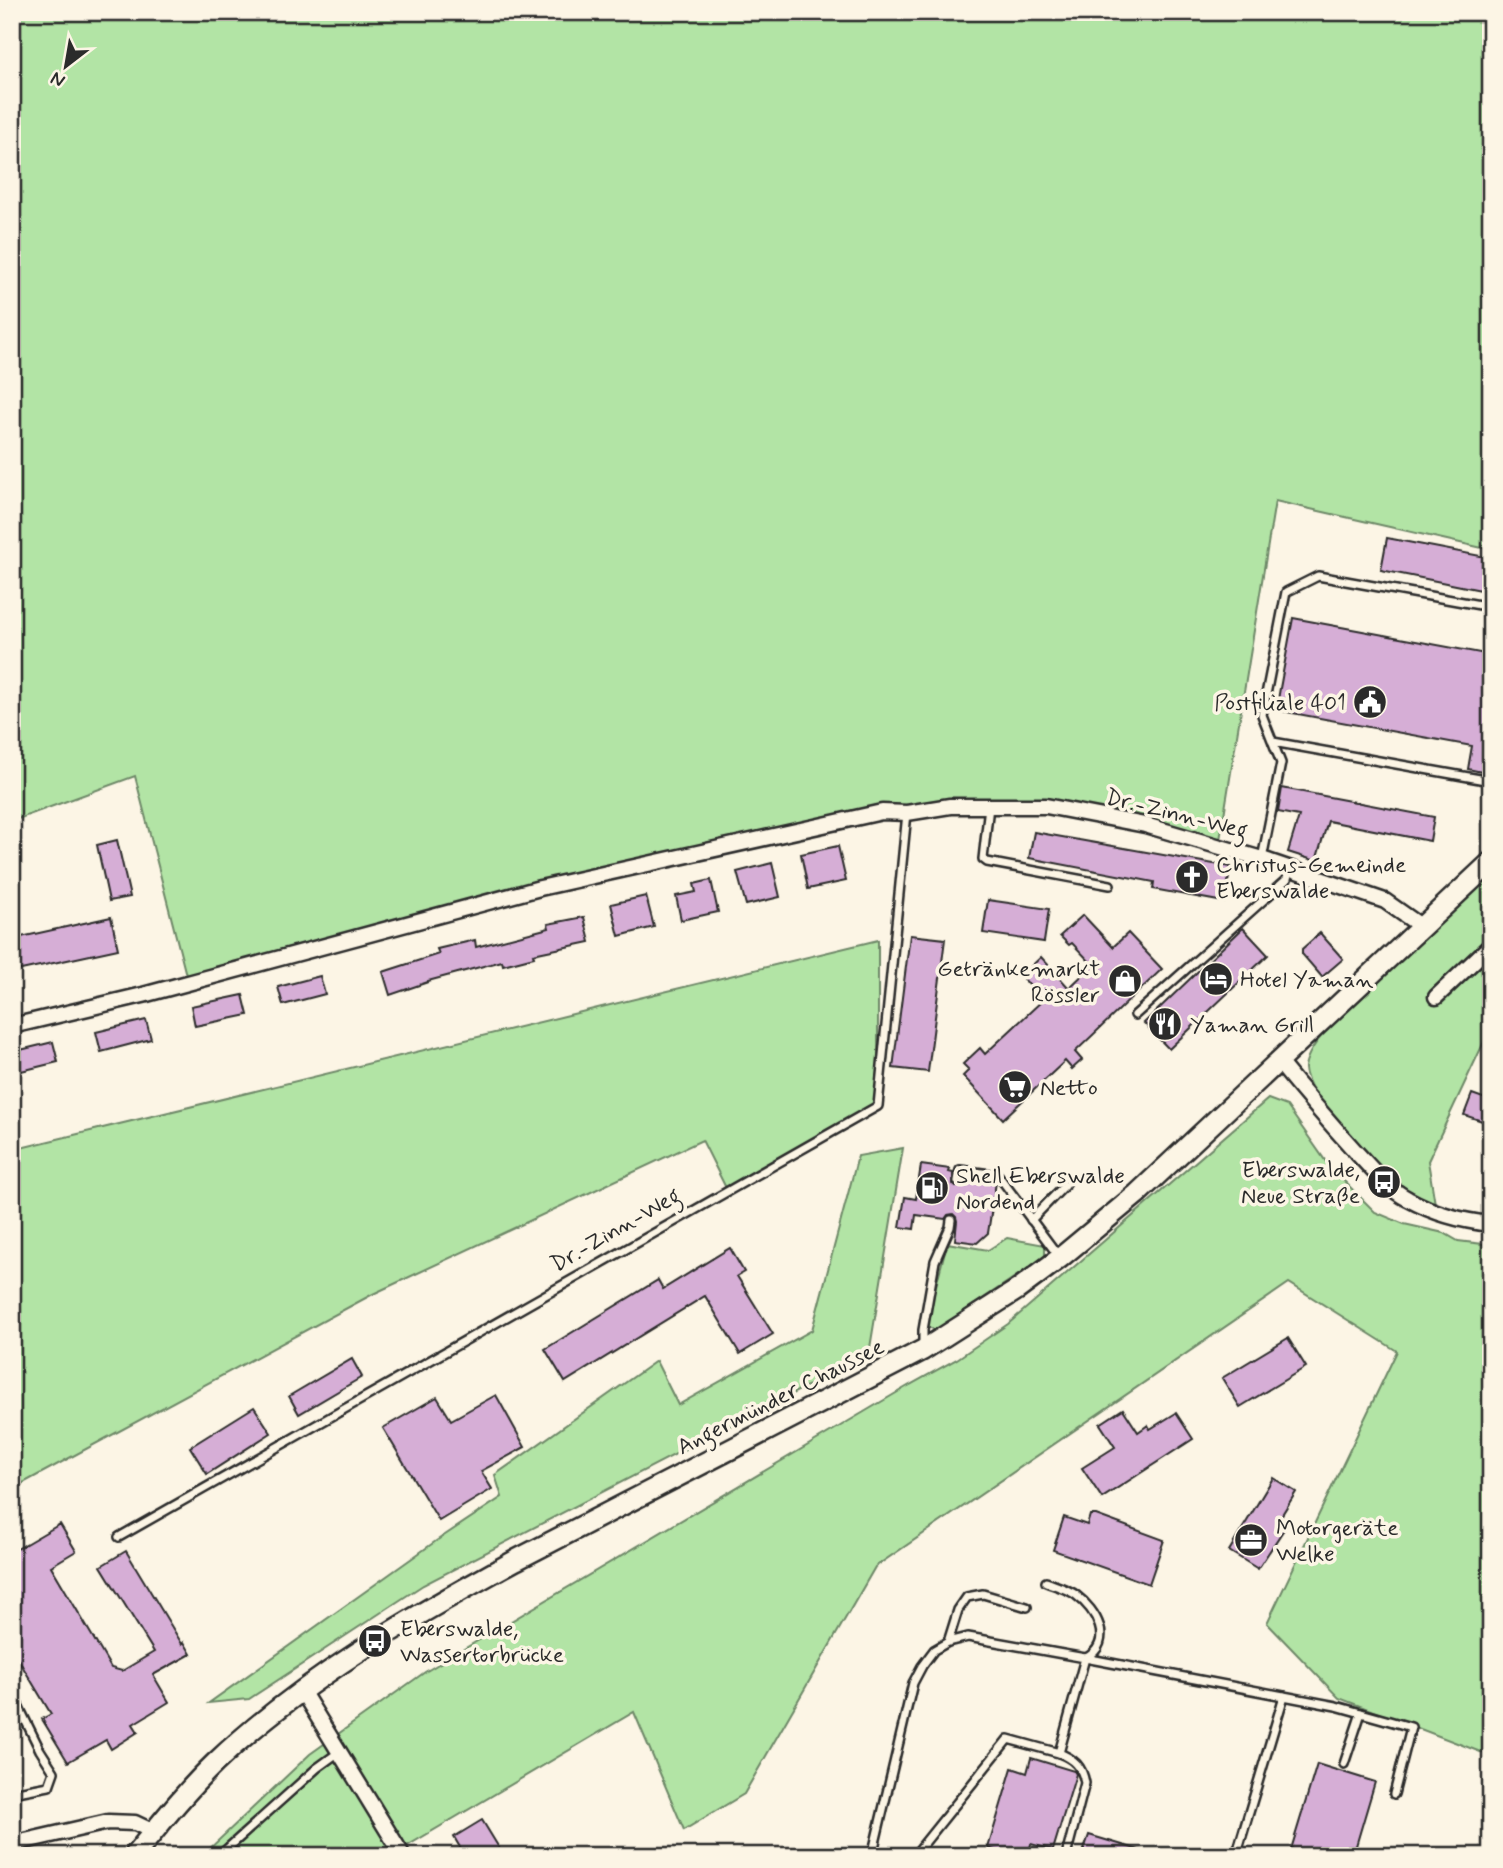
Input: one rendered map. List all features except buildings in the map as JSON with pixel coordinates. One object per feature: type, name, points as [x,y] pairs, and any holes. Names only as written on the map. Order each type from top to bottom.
[{"type":"main road","name":"Angermünder Chaussee","points":[[134,1856],[194,1784],[216,1762],[302,1691],[375,1641],[516,1560],[923,1350],[1017,1290],[1137,1194],[1491,862]]},
{"type":"street","name":"Dr.-Zinn-Weg","points":[[12,1026],[143,995],[540,888],[882,812],[907,813],[950,806],[1046,806],[1133,823],[1262,859],[1385,901],[1422,927]]},
{"type":"street","points":[[1436,997],[1491,945]]},
{"type":"street","points":[[1278,1061],[1317,1110],[1384,1182],[1406,1199],[1442,1215],[1491,1224]]},
{"type":"street","points":[[302,1691],[398,1854]]},
{"type":"street","points":[[12,1844],[108,1822],[135,1824],[154,1832]]},
{"type":"lane","points":[[1262,859],[1281,762],[1262,715],[1286,592],[1318,576],[1491,607]]},
{"type":"lane","points":[[1273,742],[1491,781]]},
{"type":"lane","points":[[989,806],[984,859],[986,862],[1110,885]]},
{"type":"lane","name":"Dr.-Zinn-Weg","points":[[119,1537],[878,1106],[907,813]]},
{"type":"lane","points":[[1135,1015],[1287,879],[1290,868]]},
{"type":"lane","points":[[958,1181],[960,1170],[998,1175],[1060,1258]]},
{"type":"lane","points":[[1031,1220],[1065,1185]]},
{"type":"lane","points":[[923,1350],[923,1330],[935,1262],[951,1220]]},
{"type":"lane","points":[[1046,1582],[1074,1594],[1089,1607],[1102,1637],[1099,1646],[1086,1658],[1059,1753]]},
{"type":"lane","points":[[948,1642],[958,1610],[967,1597],[983,1594],[1027,1608]]},
{"type":"lane","points":[[872,1856],[913,1683],[934,1650],[948,1642],[968,1637],[1336,1706],[1411,1727],[1394,1794]]},
{"type":"lane","points":[[12,1693],[54,1772],[49,1786],[12,1793]]},
{"type":"lane","points":[[1236,1856],[1284,1696]]},
{"type":"lane","points":[[1344,1764],[1361,1713]]},
{"type":"lane","points":[[914,1856],[1008,1739],[1070,1757],[1084,1773],[1085,1783],[1066,1856]]},
{"type":"lane","points":[[219,1856],[317,1768],[339,1752]]},
{"type":"green space","points":[[12,12],[1491,12],[1491,550],[1275,501],[1219,846],[1046,806],[907,813],[540,888],[188,983],[135,776],[12,821]]},
{"type":"green space","points":[[1491,873],[1491,1027],[1428,1161],[1435,1204],[1399,1183],[1348,1134],[1317,1096],[1308,1080],[1306,1061],[1329,1026]]},
{"type":"green space","points":[[878,940],[878,1106],[728,1192],[702,1140],[373,1294],[12,1489],[12,1150]]},
{"type":"green space","points":[[1268,1099],[1287,1106],[1329,1166],[1375,1212],[1404,1224],[1444,1233],[1458,1241],[1491,1245],[1491,1756],[1339,1698],[1267,1623],[1397,1351],[1289,1283],[875,1567],[744,1794],[684,1830],[634,1712],[390,1856],[206,1856],[205,1853],[310,1754],[425,1672],[957,1359],[1008,1324]]},
{"type":"green space","points":[[903,1148],[869,1354],[423,1585],[249,1699],[209,1703],[502,1497],[495,1475],[656,1361],[678,1405],[812,1330],[858,1156]]},
{"type":"green space","points":[[1007,1238],[1045,1245],[1045,1257],[936,1330],[928,1327],[927,1321],[947,1243],[988,1250]]},
{"type":"place","name":"Postfiliale 401","points":[[1370,702]]},
{"type":"place","name":"Christus-Gemeinde Eberswalde","points":[[1192,877]]},
{"type":"place","name":"Hotel Yaman","points":[[1216,979]]},
{"type":"place","name":"Getränkemarkt Rössler","points":[[1125,981]]},
{"type":"place","name":"Yaman Grill","points":[[1165,1024]]},
{"type":"place","name":"Netto","points":[[1015,1087]]},
{"type":"place","name":"Eberswalde, Neue Straße","points":[[1384,1182]]},
{"type":"place","name":"Shell Eberswalde Nordend","points":[[932,1188]]},
{"type":"place","name":"Motorgeräte Welke","points":[[1251,1540]]},
{"type":"place","name":"Eberswalde, Wassertorbrücke","points":[[375,1641]]}]
